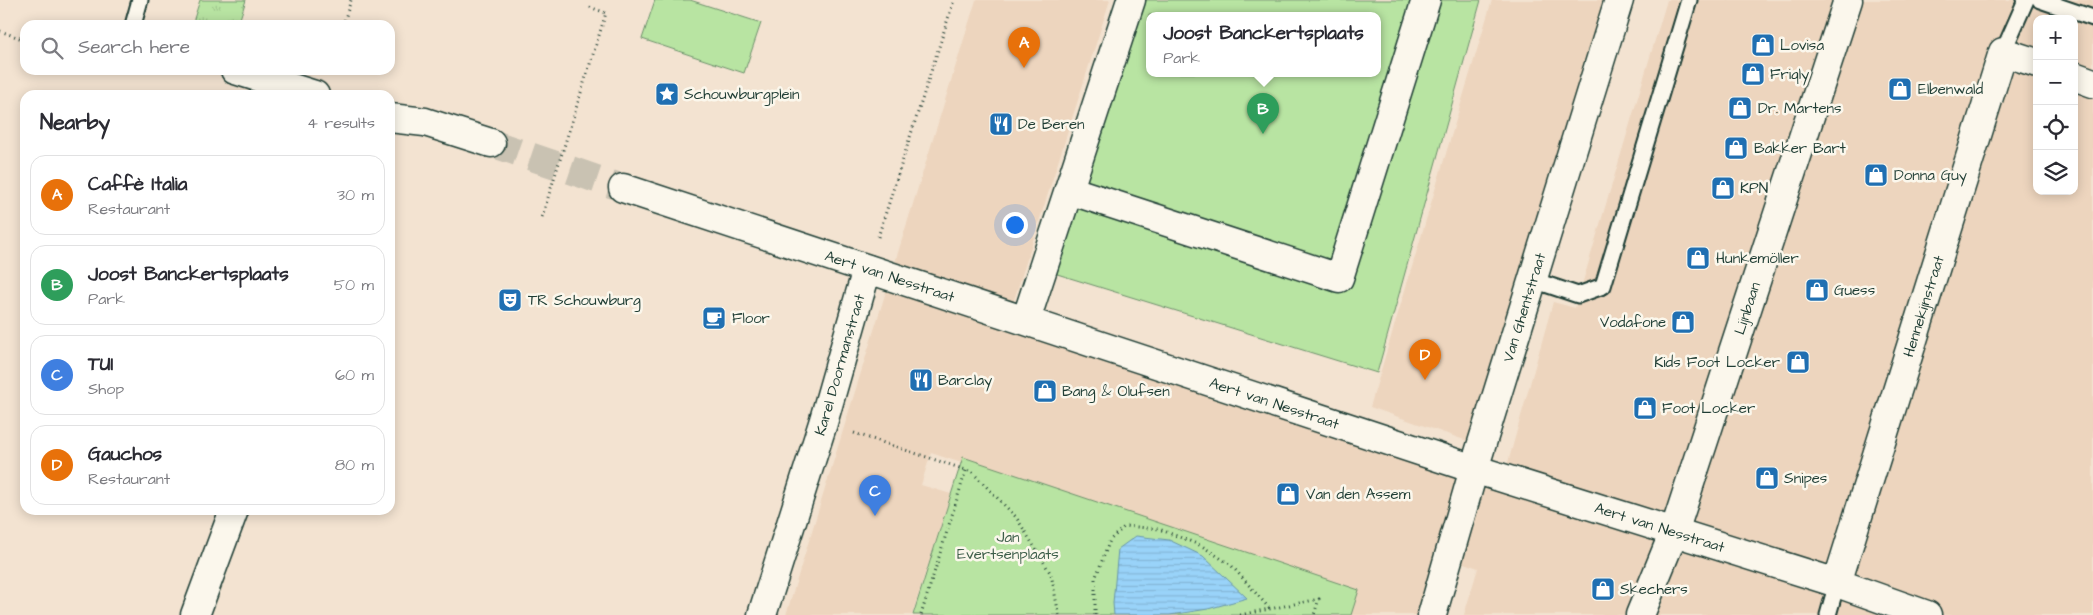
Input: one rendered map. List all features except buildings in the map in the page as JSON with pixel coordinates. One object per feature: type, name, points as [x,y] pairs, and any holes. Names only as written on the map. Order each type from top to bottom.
[{"type":"street","points":[[1026,320],[1131,0]]},
{"type":"street","points":[[1069,190],[1339,278],[1426,0]]},
{"type":"street","name":"Van Ghentstraat","points":[[1432,615],[1474,469],[1619,0]]},
{"type":"street","name":"Lijnbaan","points":[[1640,615],[1674,532],[1848,0]]},
{"type":"street","points":[[2003,52],[2033,62]]},
{"type":"street","name":"Hennekijnstraat","points":[[1838,583],[2003,52]]},
{"type":"street","points":[[251,75],[299,90]]},
{"type":"street","points":[[2078,77],[2093,83]]},
{"type":"street","points":[[395,119],[425,122],[490,143]]},
{"type":"street","name":"Aert van Nesstraat","points":[[623,188],[1474,469],[1838,583],[1927,615]]},
{"type":"street","name":"Karel Doormanstraat","points":[[762,615],[823,423],[867,269]]},
{"type":"street","points":[[195,615],[232,515]]},
{"type":"lane","points":[[135,20],[140,0]]},
{"type":"lane","points":[[1533,280],[1578,296],[1603,286],[1689,0]]},
{"type":"lane","name":"Hennekijnstraat","points":[[2003,52],[2026,0]]},
{"type":"lane","points":[[2040,0],[2093,18]]},
{"type":"lane","name":"Hennekijnstraat","points":[[1828,615],[1838,583]]},
{"type":"path","points":[[345,20],[351,0]]},
{"type":"path","points":[[867,269],[954,0]]},
{"type":"path","points":[[542,217],[606,13],[587,6]]},
{"type":"path","points":[[0,31],[20,38]]},
{"type":"path","points":[[823,423],[972,472],[1016,518],[1051,574],[1059,615]]},
{"type":"path","points":[[921,615],[966,470]]},
{"type":"path","points":[[1095,615],[1096,579],[1110,540],[1125,526],[1159,529],[1202,546],[1231,565],[1270,609]]},
{"type":"path","points":[[1240,615],[1319,600],[1314,615]]},
{"type":"shaded area","points":[[976,0],[1110,0],[1005,328],[1502,484],[1553,302],[1575,308],[1667,0],[2093,0],[2093,615],[1464,615],[1478,568],[1438,554],[1419,615],[1322,615],[1332,585],[931,453],[921,485],[951,494],[912,615],[786,615]]},
{"type":"shaded area","points":[[1492,0],[1609,0],[1476,444],[1370,407]]},
{"type":"green space","points":[[200,0],[246,0],[240,20],[194,20]]},
{"type":"green space","points":[[655,0],[690,0],[761,23],[744,73],[642,39]]},
{"type":"green space","points":[[1125,0],[1481,0],[1377,373],[1041,269]]},
{"type":"green space","name":"Jan Evertsenplaats","points":[[963,457],[1359,590],[1351,615],[913,615]]},
{"type":"water","points":[[1136,536],[1169,540],[1203,556],[1247,598],[1208,609],[1170,615],[1114,615],[1113,603],[1118,549]]},
{"type":"tunnel","points":[[491,143],[623,188]]},
{"type":"place","name":"Lovisa","points":[[1763,45]]},
{"type":"place","name":"Caffè Italia","points":[[1024,68]]},
{"type":"place","name":"Friqly","points":[[1753,74]]},
{"type":"place","name":"Elbenwald","points":[[1900,89]]},
{"type":"place","name":"Schouwburgplein","points":[[667,94]]},
{"type":"place","name":"Dr. Martens","points":[[1740,108]]},
{"type":"place","name":"De Beren","points":[[1001,124]]},
{"type":"place","name":"Joost Banckertsplaats","points":[[1263,134]]},
{"type":"place","name":"Bakker Bart","points":[[1736,148]]},
{"type":"place","name":"Donna Guy","points":[[1876,175]]},
{"type":"place","name":"KPN","points":[[1723,188]]},
{"type":"place","name":"Hunkemöller","points":[[1698,258]]},
{"type":"place","name":"Guess","points":[[1817,290]]},
{"type":"place","name":"TR Schouwburg","points":[[510,300]]},
{"type":"place","name":"Floor","points":[[714,318]]},
{"type":"place","name":"Vodafone","points":[[1683,322]]},
{"type":"place","name":"Kids Foot Locker","points":[[1798,362]]},
{"type":"place","name":"Barclay","points":[[921,380]]},
{"type":"place","name":"Gauchos","points":[[1425,380]]},
{"type":"place","name":"Bang & Olufsen","points":[[1045,391]]},
{"type":"place","name":"Foot Locker","points":[[1645,408]]},
{"type":"place","name":"Snipes","points":[[1767,478]]},
{"type":"place","name":"Van den Assem","points":[[1288,494]]},
{"type":"place","name":"TUI","points":[[875,516]]},
{"type":"place","name":"Skechers","points":[[1603,589]]}]
